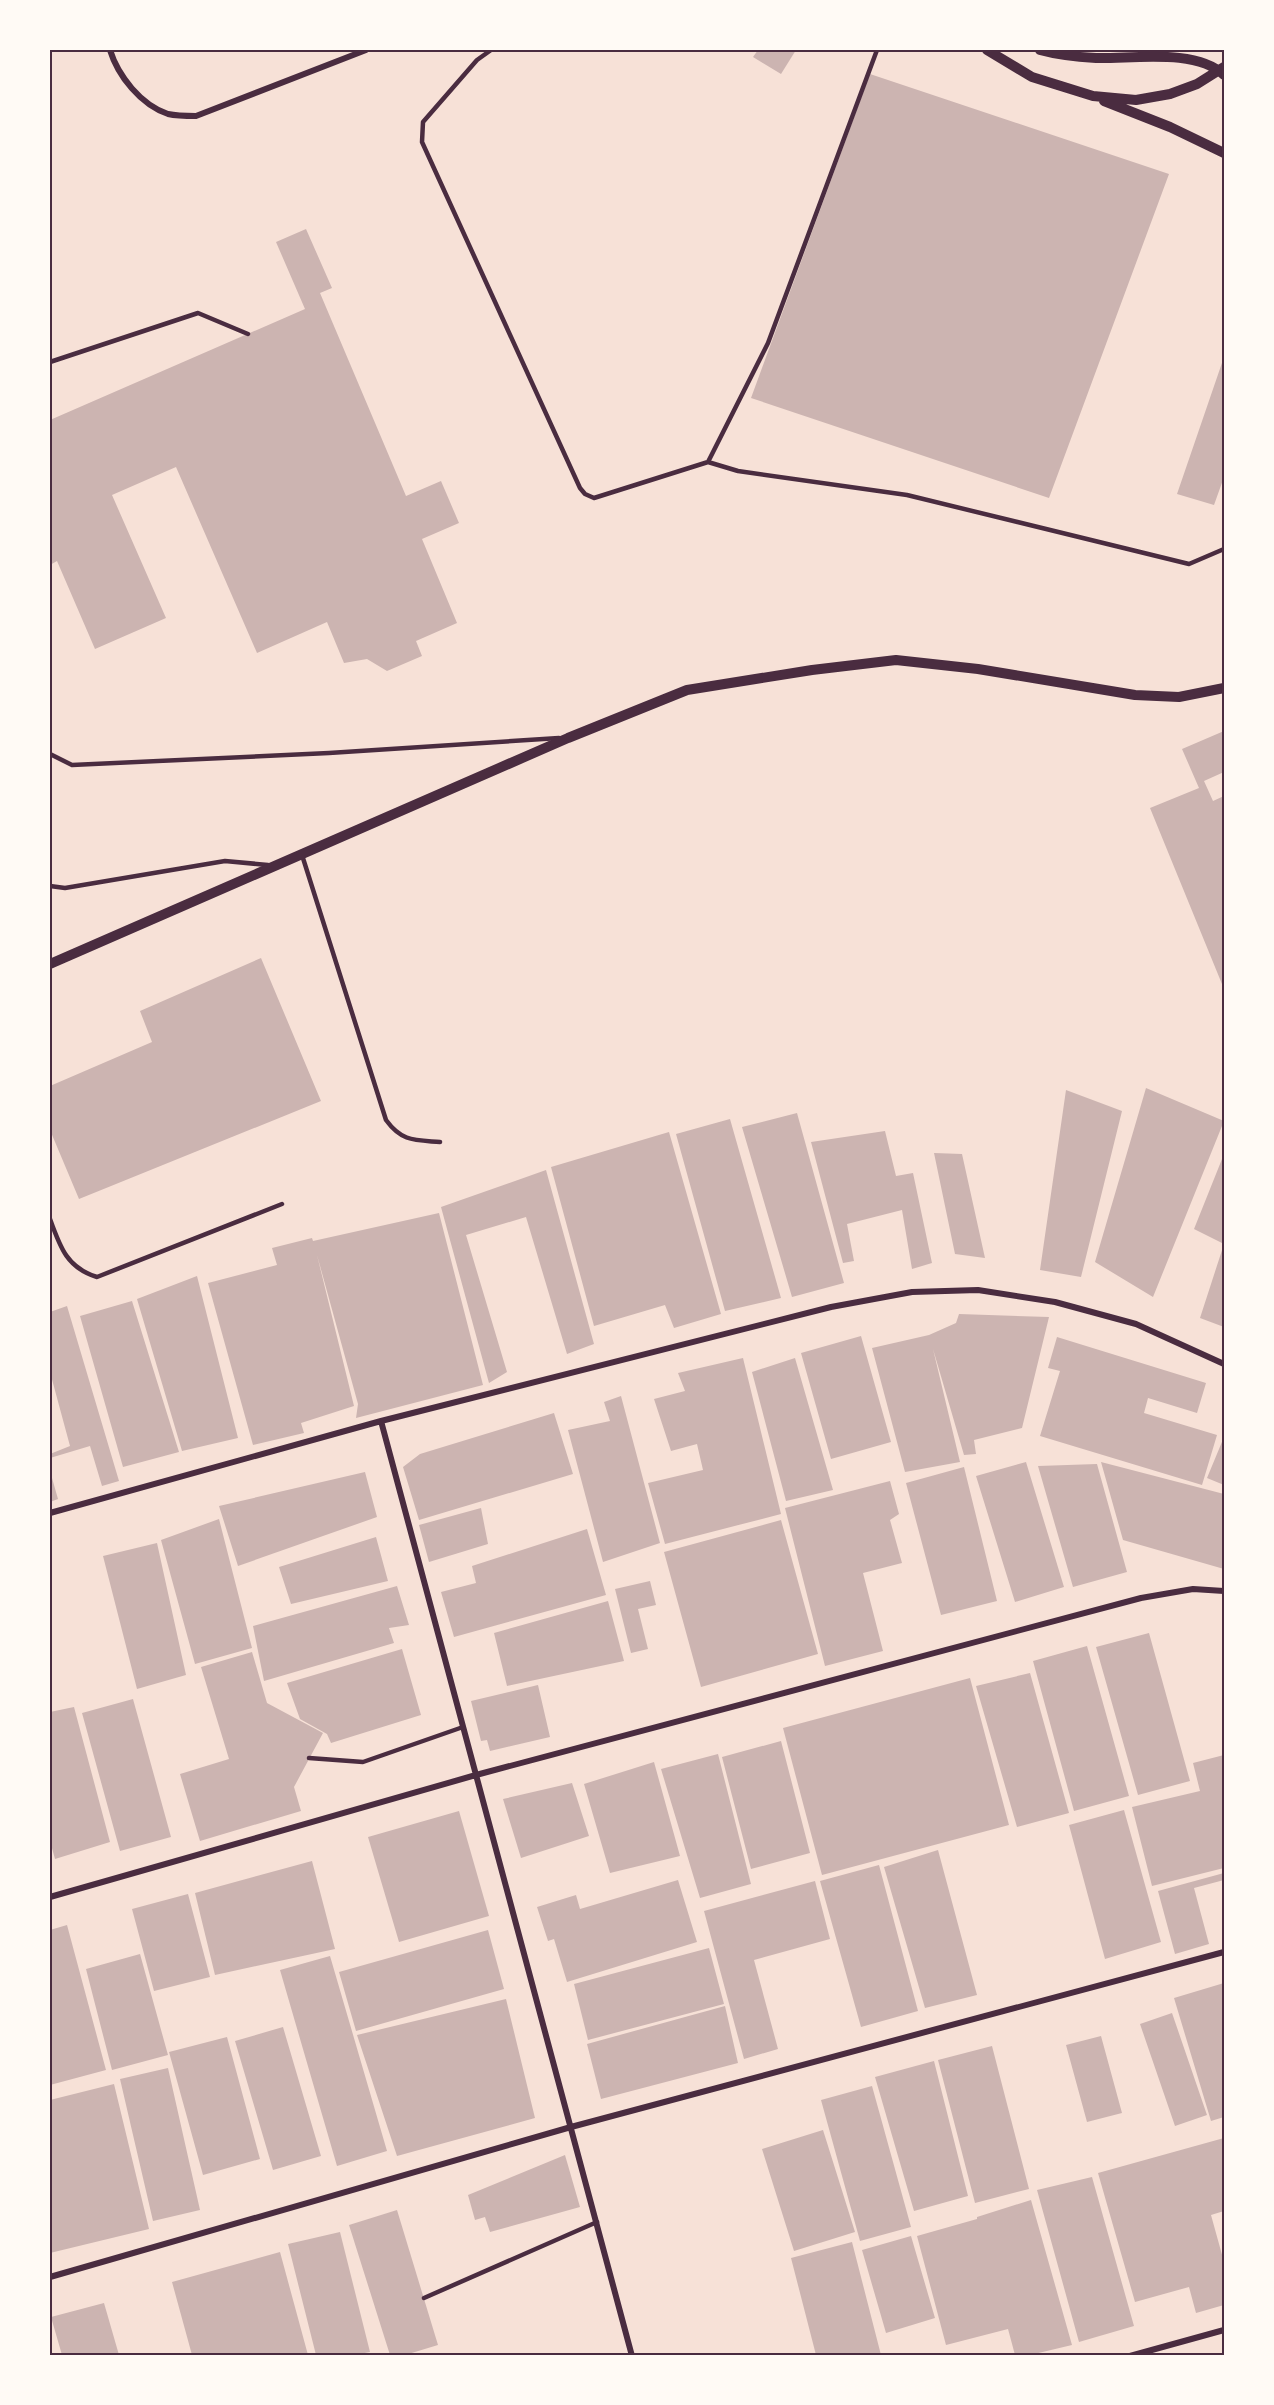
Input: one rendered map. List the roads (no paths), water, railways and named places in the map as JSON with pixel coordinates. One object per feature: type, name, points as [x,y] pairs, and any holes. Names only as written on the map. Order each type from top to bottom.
[{"type":"street","points":[[110,50],[114,61],[131,86],[147,102],[169,114],[196,116],[366,50]]},
{"type":"street","points":[[987,50],[1032,77],[1093,96],[1170,127],[1224,153]]},
{"type":"street","points":[[1040,50],[1053,54],[1095,58],[1177,57],[1223,71]]},
{"type":"street","points":[[1093,96],[1136,100],[1170,94],[1223,71]]},
{"type":"street","points":[[50,964],[568,738],[687,690],[812,670],[896,660],[978,669],[1135,695],[1179,697],[1224,688]]},
{"type":"street","points":[[50,1512],[381,1421],[831,1307],[912,1292],[978,1290],[1055,1302],[1136,1324],[1224,1364]]},
{"type":"street","points":[[381,1421],[632,2355]]},
{"type":"street","points":[[50,1897],[476,1776],[1141,1598],[1193,1589],[1224,1591]]},
{"type":"street","points":[[50,2277],[571,2127],[1224,1952]]},
{"type":"street","points":[[1130,2355],[1224,2330]]},
{"type":"lane","points":[[491,50],[477,60],[423,122],[422,142],[580,488],[585,494],[594,498],[708,462],[738,471],[907,495],[1189,564],[1224,549]]},
{"type":"lane","points":[[708,462],[768,343],[877,50]]},
{"type":"lane","points":[[50,362],[198,313],[248,334]]},
{"type":"lane","points":[[50,754],[72,765],[329,753],[568,738]]},
{"type":"lane","points":[[301,854],[386,1120],[394,1131],[406,1139],[440,1142]]},
{"type":"lane","points":[[50,886],[65,888],[225,861],[274,866]]},
{"type":"lane","points":[[50,1220],[61,1249],[81,1272],[97,1277],[282,1204]]},
{"type":"lane","points":[[309,1758],[363,1762],[463,1727]]},
{"type":"lane","points":[[424,2298],[597,2222]]}]
